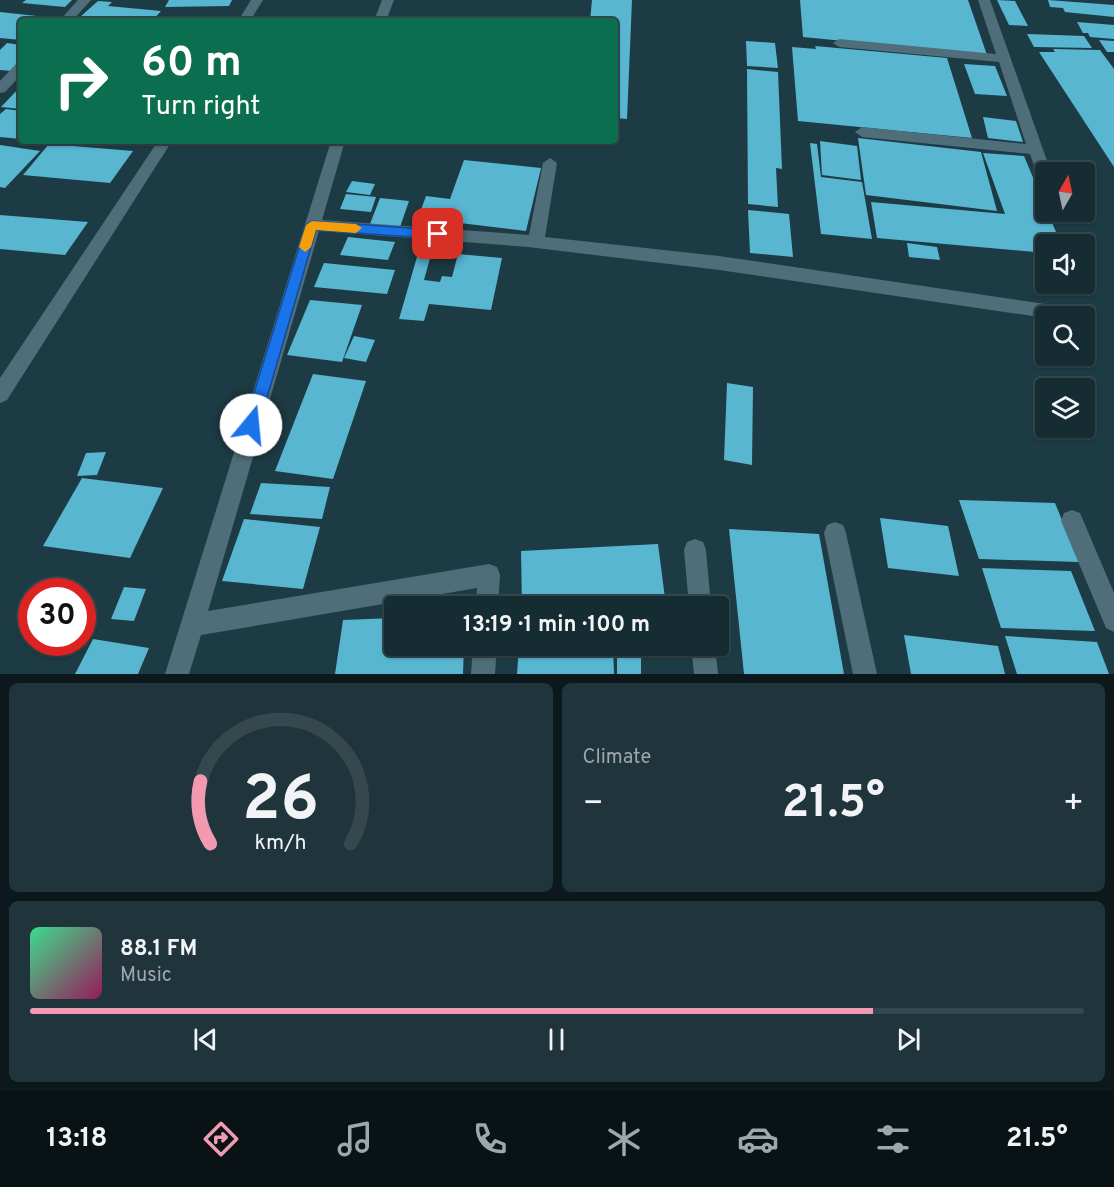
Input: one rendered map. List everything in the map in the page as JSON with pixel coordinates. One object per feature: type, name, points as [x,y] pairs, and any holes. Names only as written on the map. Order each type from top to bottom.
[{"type":"street","points":[[68,18],[85,0]]},
{"type":"street","points":[[246,18],[257,0]]},
{"type":"street","points":[[381,18],[388,0]]},
{"type":"street","points":[[984,0],[1039,162]]},
{"type":"street","points":[[839,43],[1005,59]]},
{"type":"street","points":[[0,88],[18,70]]},
{"type":"street","points":[[862,132],[1035,150]]},
{"type":"street","points":[[0,394],[163,144]]},
{"type":"street","points":[[177,674],[337,144]]},
{"type":"street","points":[[536,242],[550,163]]},
{"type":"street","points":[[312,225],[536,242],[719,263],[1035,309]]},
{"type":"street","points":[[1072,521],[1114,620]]},
{"type":"street","points":[[835,533],[865,674]]},
{"type":"street","points":[[695,550],[699,596]]},
{"type":"street","points":[[191,625],[489,575],[488,596]]},
{"type":"street","points":[[483,674],[484,656]]},
{"type":"street","points":[[704,656],[706,674]]},
{"type":"building","points":[[26,0],[72,0],[65,7],[22,3]]},
{"type":"building","points":[[169,0],[232,0],[229,6],[165,7]]},
{"type":"building","points":[[592,0],[632,0],[627,119],[618,118],[618,18],[590,18]]},
{"type":"building","points":[[800,0],[968,0],[987,55],[803,37]]},
{"type":"building","points":[[997,0],[1015,1],[1028,26],[1009,25]]},
{"type":"building","points":[[1048,0],[1114,5],[1114,17],[1065,12],[1063,8],[1050,7]]},
{"type":"building","points":[[98,1],[112,2],[108,6],[161,11],[155,18],[80,17]]},
{"type":"building","points":[[0,12],[46,17],[18,18],[18,40],[0,38]]},
{"type":"building","points":[[1077,22],[1114,25],[1114,39],[1090,37],[1088,33],[1083,33]]},
{"type":"building","points":[[1027,34],[1084,36],[1092,48],[1034,47]]},
{"type":"building","points":[[1099,40],[1114,41],[1114,52],[1107,52]]},
{"type":"building","points":[[746,41],[775,43],[778,68],[747,66]]},
{"type":"building","points":[[7,43],[18,45],[18,64],[11,71],[0,70],[0,50]]},
{"type":"building","points":[[815,46],[947,58],[972,138],[798,121],[792,47],[816,49]]},
{"type":"building","points":[[1053,49],[1100,50],[1114,69],[1114,167],[1039,52],[1055,52]]},
{"type":"building","points":[[964,64],[995,66],[1007,96],[975,94]]},
{"type":"building","points":[[747,69],[778,72],[782,169],[776,168],[778,207],[748,204]]},
{"type":"building","points":[[18,89],[18,109],[1,107]]},
{"type":"building","points":[[6,109],[18,111],[18,139],[0,137],[0,114]]},
{"type":"building","points":[[983,117],[1016,121],[1023,142],[988,138]]},
{"type":"building","points":[[858,138],[981,152],[997,211],[866,195]]},
{"type":"building","points":[[820,141],[857,146],[861,180],[822,175]]},
{"type":"building","points":[[810,143],[817,144],[821,177],[862,182],[872,239],[821,234]]},
{"type":"building","points":[[49,144],[133,151],[110,183],[23,175]]},
{"type":"building","points":[[0,145],[40,151],[5,188],[0,187]]},
{"type":"building","points":[[983,153],[1024,156],[1035,182],[1035,222],[1052,222],[1057,234],[1035,234],[1035,252],[877,238],[871,202],[1005,214]]},
{"type":"building","points":[[464,160],[541,168],[526,231],[418,218],[426,196],[450,199]]},
{"type":"building","points":[[352,181],[375,184],[370,195],[346,192]]},
{"type":"building","points":[[346,194],[376,197],[371,212],[340,209]]},
{"type":"building","points":[[380,198],[409,201],[400,227],[370,224]]},
{"type":"building","points":[[748,210],[789,214],[793,257],[750,253]]},
{"type":"building","points":[[0,215],[88,222],[65,255],[0,249]]},
{"type":"building","points":[[348,237],[395,242],[388,260],[340,255]]},
{"type":"building","points":[[907,243],[937,247],[940,260],[909,257]]},
{"type":"building","points":[[419,250],[432,251],[424,280],[440,282],[442,276],[452,277],[458,254],[502,258],[491,310],[429,304],[424,321],[399,319]]},
{"type":"building","points":[[324,263],[395,270],[387,294],[314,287]]},
{"type":"building","points":[[310,300],[362,305],[342,362],[287,355]]},
{"type":"building","points":[[354,336],[375,340],[366,362],[344,358]]},
{"type":"building","points":[[313,374],[366,381],[333,479],[275,471]]},
{"type":"building","points":[[727,383],[753,387],[752,465],[724,460]]},
{"type":"building","points":[[106,452],[97,475],[77,476],[86,453]]},
{"type":"building","points":[[82,478],[163,488],[130,558],[43,546]]},
{"type":"building","points":[[261,483],[330,487],[322,519],[250,514]]},
{"type":"building","points":[[959,500],[1055,503],[1079,562],[979,559]]},
{"type":"building","points":[[880,518],[948,526],[959,576],[888,568]]},
{"type":"building","points":[[244,519],[320,527],[303,589],[222,581]]},
{"type":"building","points":[[729,529],[819,534],[844,674],[744,674]]},
{"type":"building","points":[[658,544],[665,596],[522,596],[521,551]]},
{"type":"building","points":[[982,568],[1071,571],[1095,631],[1001,628]]},
{"type":"building","points":[[124,587],[146,589],[134,621],[111,619]]},
{"type":"building","points":[[384,618],[384,656],[464,656],[463,674],[335,674],[343,620]]},
{"type":"building","points":[[904,635],[998,646],[1005,674],[911,674]]},
{"type":"building","points":[[1005,636],[1097,642],[1109,674],[1017,674]]},
{"type":"building","points":[[96,639],[149,648],[138,674],[75,674],[84,656],[96,656]]},
{"type":"building","points":[[518,656],[613,656],[614,674],[517,674]]},
{"type":"building","points":[[617,656],[641,656],[641,674],[617,674]]},
{"type":"slow traffic","points":[[305,247],[312,225],[356,228]]},
{"type":"route","points":[[251,425],[312,225],[438,234]]}]
